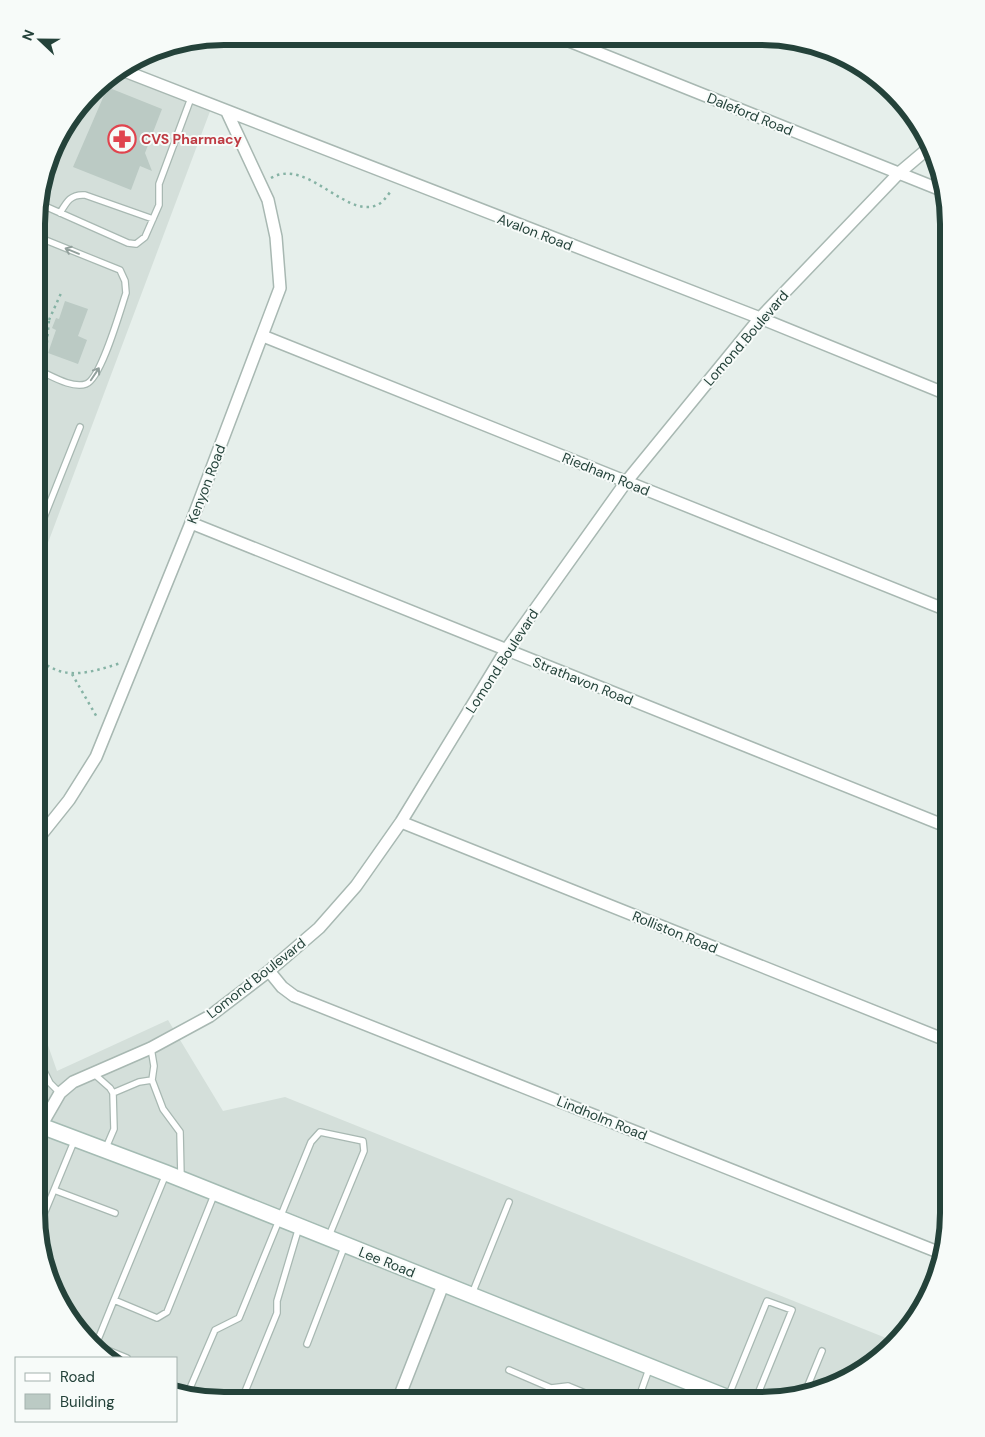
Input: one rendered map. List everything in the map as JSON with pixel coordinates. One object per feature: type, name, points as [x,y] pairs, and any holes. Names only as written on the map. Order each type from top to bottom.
[{"type":"main road","name":"Lee Road","points":[[45,1127],[215,1192],[650,1367],[697,1392]]},
{"type":"street","name":"Daleford Road","points":[[579,45],[937,188]]},
{"type":"street","name":"Avalon Road","points":[[129,73],[760,318],[940,391]]},
{"type":"street","name":"Kenyon Road","points":[[45,830],[69,800],[96,757],[191,523],[280,288],[276,237],[268,200],[227,112]]},
{"type":"street","name":"Lomond Boulevard","points":[[45,1116],[60,1093],[73,1082],[151,1048],[210,1016],[269,971],[325,921],[356,886],[401,822],[506,650],[626,482],[760,318],[899,172],[925,151]]},
{"type":"street","name":"Riedham Road","points":[[263,336],[940,607]]},
{"type":"street","name":"Strathavon Road","points":[[191,523],[940,824]]},
{"type":"street","name":"Rolliston Road","points":[[401,822],[940,1038]]},
{"type":"street","name":"Lindholm Road","points":[[269,971],[282,987],[294,996],[936,1251]]},
{"type":"street","points":[[401,1392],[443,1285]]},
{"type":"lane","points":[[46,207],[128,243],[136,244],[145,237],[159,205],[159,184],[191,98]]},
{"type":"lane","points":[[60,213],[69,199],[76,194],[85,195],[153,219]]},
{"type":"lane","points":[[45,240],[120,270],[126,281],[126,293],[98,374],[86,384],[75,386],[45,373]]},
{"type":"lane","points":[[45,514],[80,427]]},
{"type":"lane","points":[[45,503],[49,504]]},
{"type":"lane","points":[[151,1048],[154,1066],[152,1080],[163,1109],[180,1132],[181,1179]]},
{"type":"lane","points":[[93,1073],[110,1088],[113,1094],[114,1129],[105,1150]]},
{"type":"lane","points":[[45,1074],[50,1083],[60,1093]]},
{"type":"lane","points":[[113,1094],[139,1082],[152,1080]]},
{"type":"lane","points":[[189,1389],[215,1330],[239,1318],[311,1142],[320,1132],[363,1141],[364,1151],[328,1238]]},
{"type":"lane","points":[[45,1212],[75,1139]]},
{"type":"lane","points":[[97,1340],[166,1173]]},
{"type":"lane","points":[[54,1190],[115,1213]]},
{"type":"lane","points":[[114,1300],[157,1318],[167,1312],[215,1192]]},
{"type":"lane","points":[[472,1296],[509,1202]]},
{"type":"lane","points":[[245,1392],[277,1313],[277,1301],[299,1227]]},
{"type":"lane","points":[[307,1344],[345,1245]]},
{"type":"lane","points":[[734,1392],[767,1301],[792,1310],[759,1392]]},
{"type":"lane","points":[[808,1386],[822,1351]]},
{"type":"lane","points":[[111,1352],[125,1357]]},
{"type":"lane","points":[[641,1392],[650,1367]]},
{"type":"lane","points":[[509,1370],[551,1388],[568,1386],[583,1392]]},
{"type":"path","points":[[270,178],[288,172],[304,176],[348,202],[365,206],[382,202],[392,190]]},
{"type":"path","points":[[45,357],[48,349],[49,320],[62,292]]},
{"type":"path","points":[[45,318],[49,320]]},
{"type":"path","points":[[45,662],[58,669],[76,675],[121,662]]},
{"type":"path","points":[[71,673],[98,720]]},
{"type":"shaded area","points":[[129,73],[212,106],[45,551],[45,212],[54,166],[69,134],[89,106],[106,89]]},
{"type":"shaded area","points":[[168,1020],[223,1111],[285,1097],[889,1339],[870,1355],[840,1374],[819,1383],[773,1392],[212,1392],[178,1386],[178,1357],[118,1357],[97,1340],[75,1312],[63,1292],[54,1271],[48,1248],[45,1225],[45,1037],[57,1071]]},
{"type":"building","name":"CVS Pharmacy","points":[[112,89],[162,109],[145,153],[152,171],[140,166],[131,190],[73,167],[105,93]]},
{"type":"building","points":[[65,301],[88,309],[78,336],[87,340],[78,364],[48,353],[56,330],[52,328],[56,318],[59,319]]},
{"type":"place","name":"CVS Pharmacy","points":[[122,139]]}]
